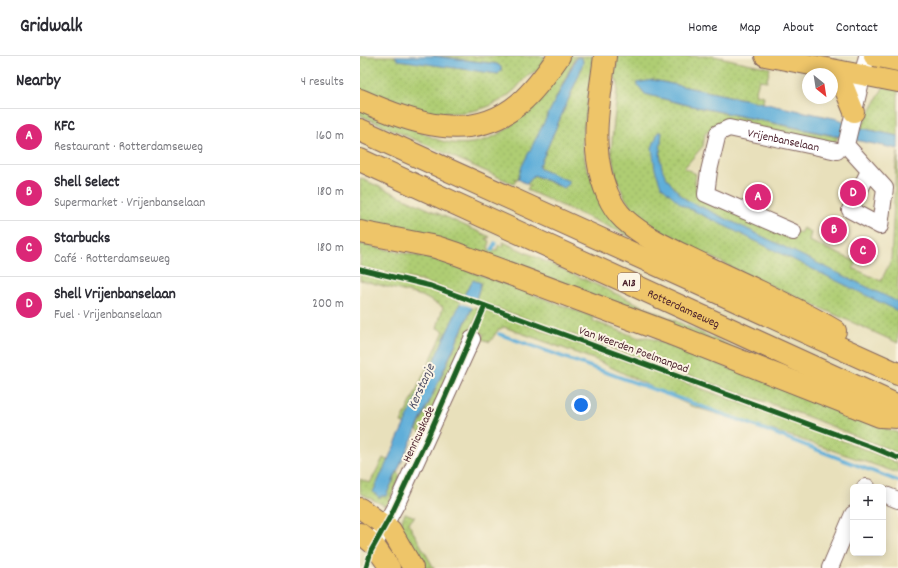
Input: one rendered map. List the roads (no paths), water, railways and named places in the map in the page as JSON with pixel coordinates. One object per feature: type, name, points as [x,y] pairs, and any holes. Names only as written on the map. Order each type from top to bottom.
[{"type":"highway","points":[[605,56],[598,122],[599,163],[609,196],[623,218],[645,235],[807,314],[898,368]]},
{"type":"highway","points":[[602,78],[613,56]]},
{"type":"highway","points":[[360,100],[398,116],[420,122],[458,127],[480,125],[497,119],[521,102],[552,61]]},
{"type":"highway","name":"A13","points":[[360,130],[898,374]]},
{"type":"highway","name":"Rotterdamseweg","points":[[360,160],[898,406]]},
{"type":"highway","points":[[360,232],[436,247],[457,254],[669,333],[880,416],[898,417]]},
{"type":"main road","points":[[765,56],[828,68],[865,65],[898,82]]},
{"type":"main road","points":[[874,56],[898,61]]},
{"type":"main road","points":[[838,80],[842,85],[853,114]]},
{"type":"main road","points":[[360,508],[386,525],[395,536],[413,568]]},
{"type":"main road","points":[[360,524],[386,525]]},
{"type":"main road","points":[[367,539],[390,568]]},
{"type":"street","points":[[865,65],[853,114],[843,146],[869,170]]},
{"type":"street","name":"Vrijenbanselaan","points":[[793,232],[706,194],[709,171],[718,133],[729,128],[843,146]]},
{"type":"street","name":"Henricuskade","points":[[367,539],[386,525],[472,339]]},
{"type":"street","points":[[886,495],[898,500]]},
{"type":"street","points":[[830,568],[850,520]]},
{"type":"water","points":[[395,56],[434,56],[497,64],[501,67],[501,71],[498,74],[398,60]]},
{"type":"water","points":[[577,57],[582,58],[583,62],[579,75],[539,167],[540,169],[569,181],[569,184],[564,188],[534,175],[527,184],[518,179],[522,166]]},
{"type":"water","points":[[653,80],[838,119],[861,128],[898,136],[898,149],[683,104],[645,94],[636,83]]},
{"type":"water","points":[[658,132],[662,132],[660,154],[663,170],[670,183],[685,199],[898,302],[898,311],[682,205],[661,186],[655,169],[652,148]]},
{"type":"water","points":[[473,280],[481,283],[476,299],[386,496],[381,496],[380,498],[373,492],[465,293]]},
{"type":"waterway","name":"Kerstanje","points":[[492,250],[495,243]]},
{"type":"waterway","points":[[499,334],[742,421],[898,481]]},
{"type":"place","name":"Shell Vrijenbanselaan","points":[[853,193]]},
{"type":"place","name":"KFC","points":[[758,197]]},
{"type":"place","name":"Shell Select","points":[[834,230]]},
{"type":"place","name":"Starbucks","points":[[863,251]]}]
